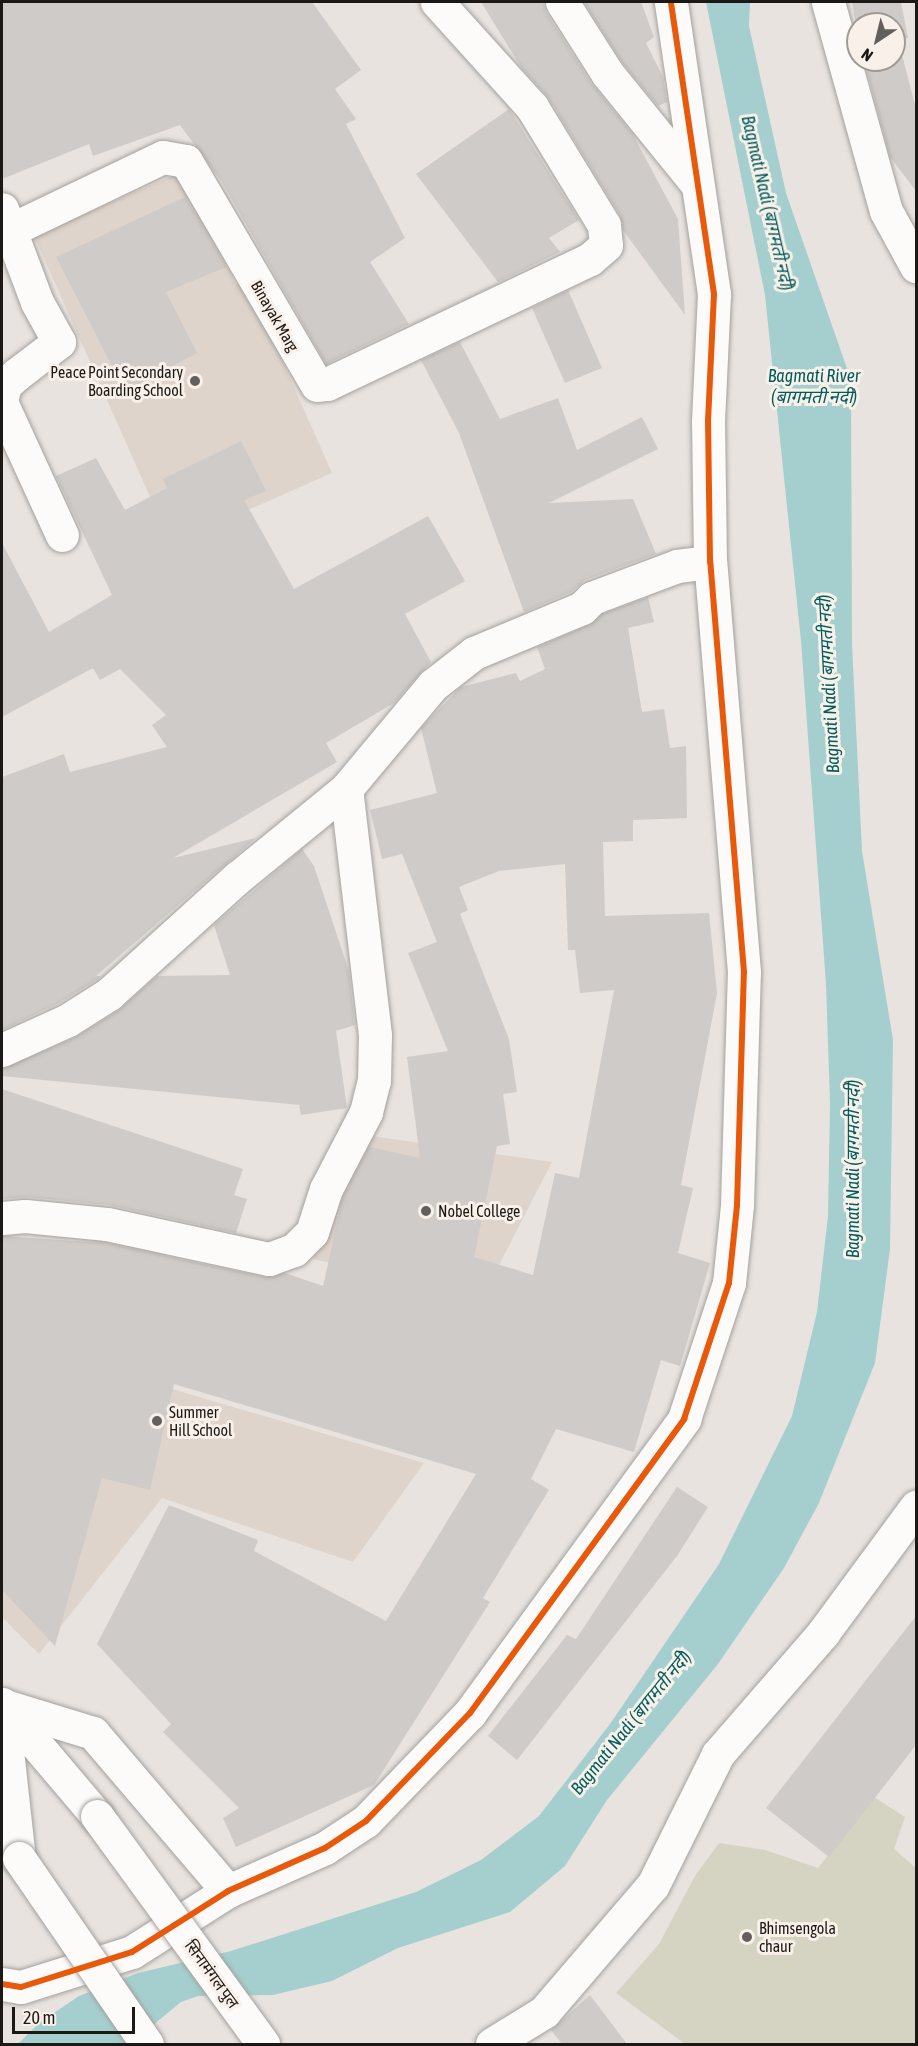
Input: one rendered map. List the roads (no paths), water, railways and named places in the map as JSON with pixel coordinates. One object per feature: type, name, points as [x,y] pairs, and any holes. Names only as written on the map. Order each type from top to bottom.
[{"type":"street","name":"Binayak Marg","points":[[4,224],[163,157],[186,161],[317,385],[327,384],[590,259],[606,245],[604,225],[532,107],[437,2]]},
{"type":"street","points":[[562,2],[607,73],[696,183]]},
{"type":"street","points":[[2,1984],[21,1987],[132,1952],[228,1891],[326,1848],[366,1821],[413,1775],[470,1713],[684,1419],[729,1283],[737,1205],[744,972],[710,562],[708,421],[714,294],[671,2]]},
{"type":"street","points":[[828,2],[886,211],[916,267]]},
{"type":"street","points":[[2,397],[11,380],[58,342],[4,224]]},
{"type":"street","points":[[2,404],[62,534]]},
{"type":"street","points":[[2,1050],[68,1020],[109,994],[237,878],[346,789],[433,685],[474,654],[582,608],[592,598],[677,566],[710,562]]},
{"type":"street","points":[[2,1218],[26,1215],[107,1224],[269,1259],[294,1250],[312,1232],[326,1189],[366,1112],[374,1081],[375,1035],[346,789]]},
{"type":"street","points":[[492,2044],[544,2012],[653,1885],[718,1754],[823,1633],[916,1507]]},
{"type":"street","points":[[147,2044],[19,1858],[2,1704],[93,1733],[228,1891]]},
{"type":"street","name":"सिनामंगल पुल","points":[[2,1704],[97,1816],[263,2044]]},
{"type":"water","name":"Bagmati River (बागमती नदी)","points":[[706,2],[750,2],[749,26],[786,193],[851,380],[852,644],[862,851],[893,1040],[890,1249],[875,1363],[819,1503],[784,1568],[718,1664],[607,1800],[565,1866],[510,1912],[398,1948],[332,1981],[273,1995],[198,1996],[181,2002],[130,2044],[18,2044],[39,2023],[79,1996],[138,1973],[231,1951],[416,1892],[481,1860],[539,1816],[610,1724],[719,1564],[792,1416],[817,1312],[828,1216],[830,1103],[826,984],[801,641],[765,295]]},
{"type":"place","name":"Peace Point Secondary Boarding School","points":[[195,381]]},
{"type":"place","name":"Nobel College","points":[[426,1211]]},
{"type":"place","name":"Summer Hill School","points":[[157,1421]]},
{"type":"place","name":"Bhimsengola chaur","points":[[747,1937]]},
{"type":"water label","name":"Bagmati Nadi (बागमती नदी)","points":[[767,203]]},
{"type":"water label","name":"Bagmati Nadi (बागमती नदी)","points":[[829,684]]},
{"type":"water label","name":"Bagmati Nadi (बागमती नदी)","points":[[853,1169]]},
{"type":"water label","name":"Bagmati Nadi (बागमती नदी)","points":[[631,1723]]}]
